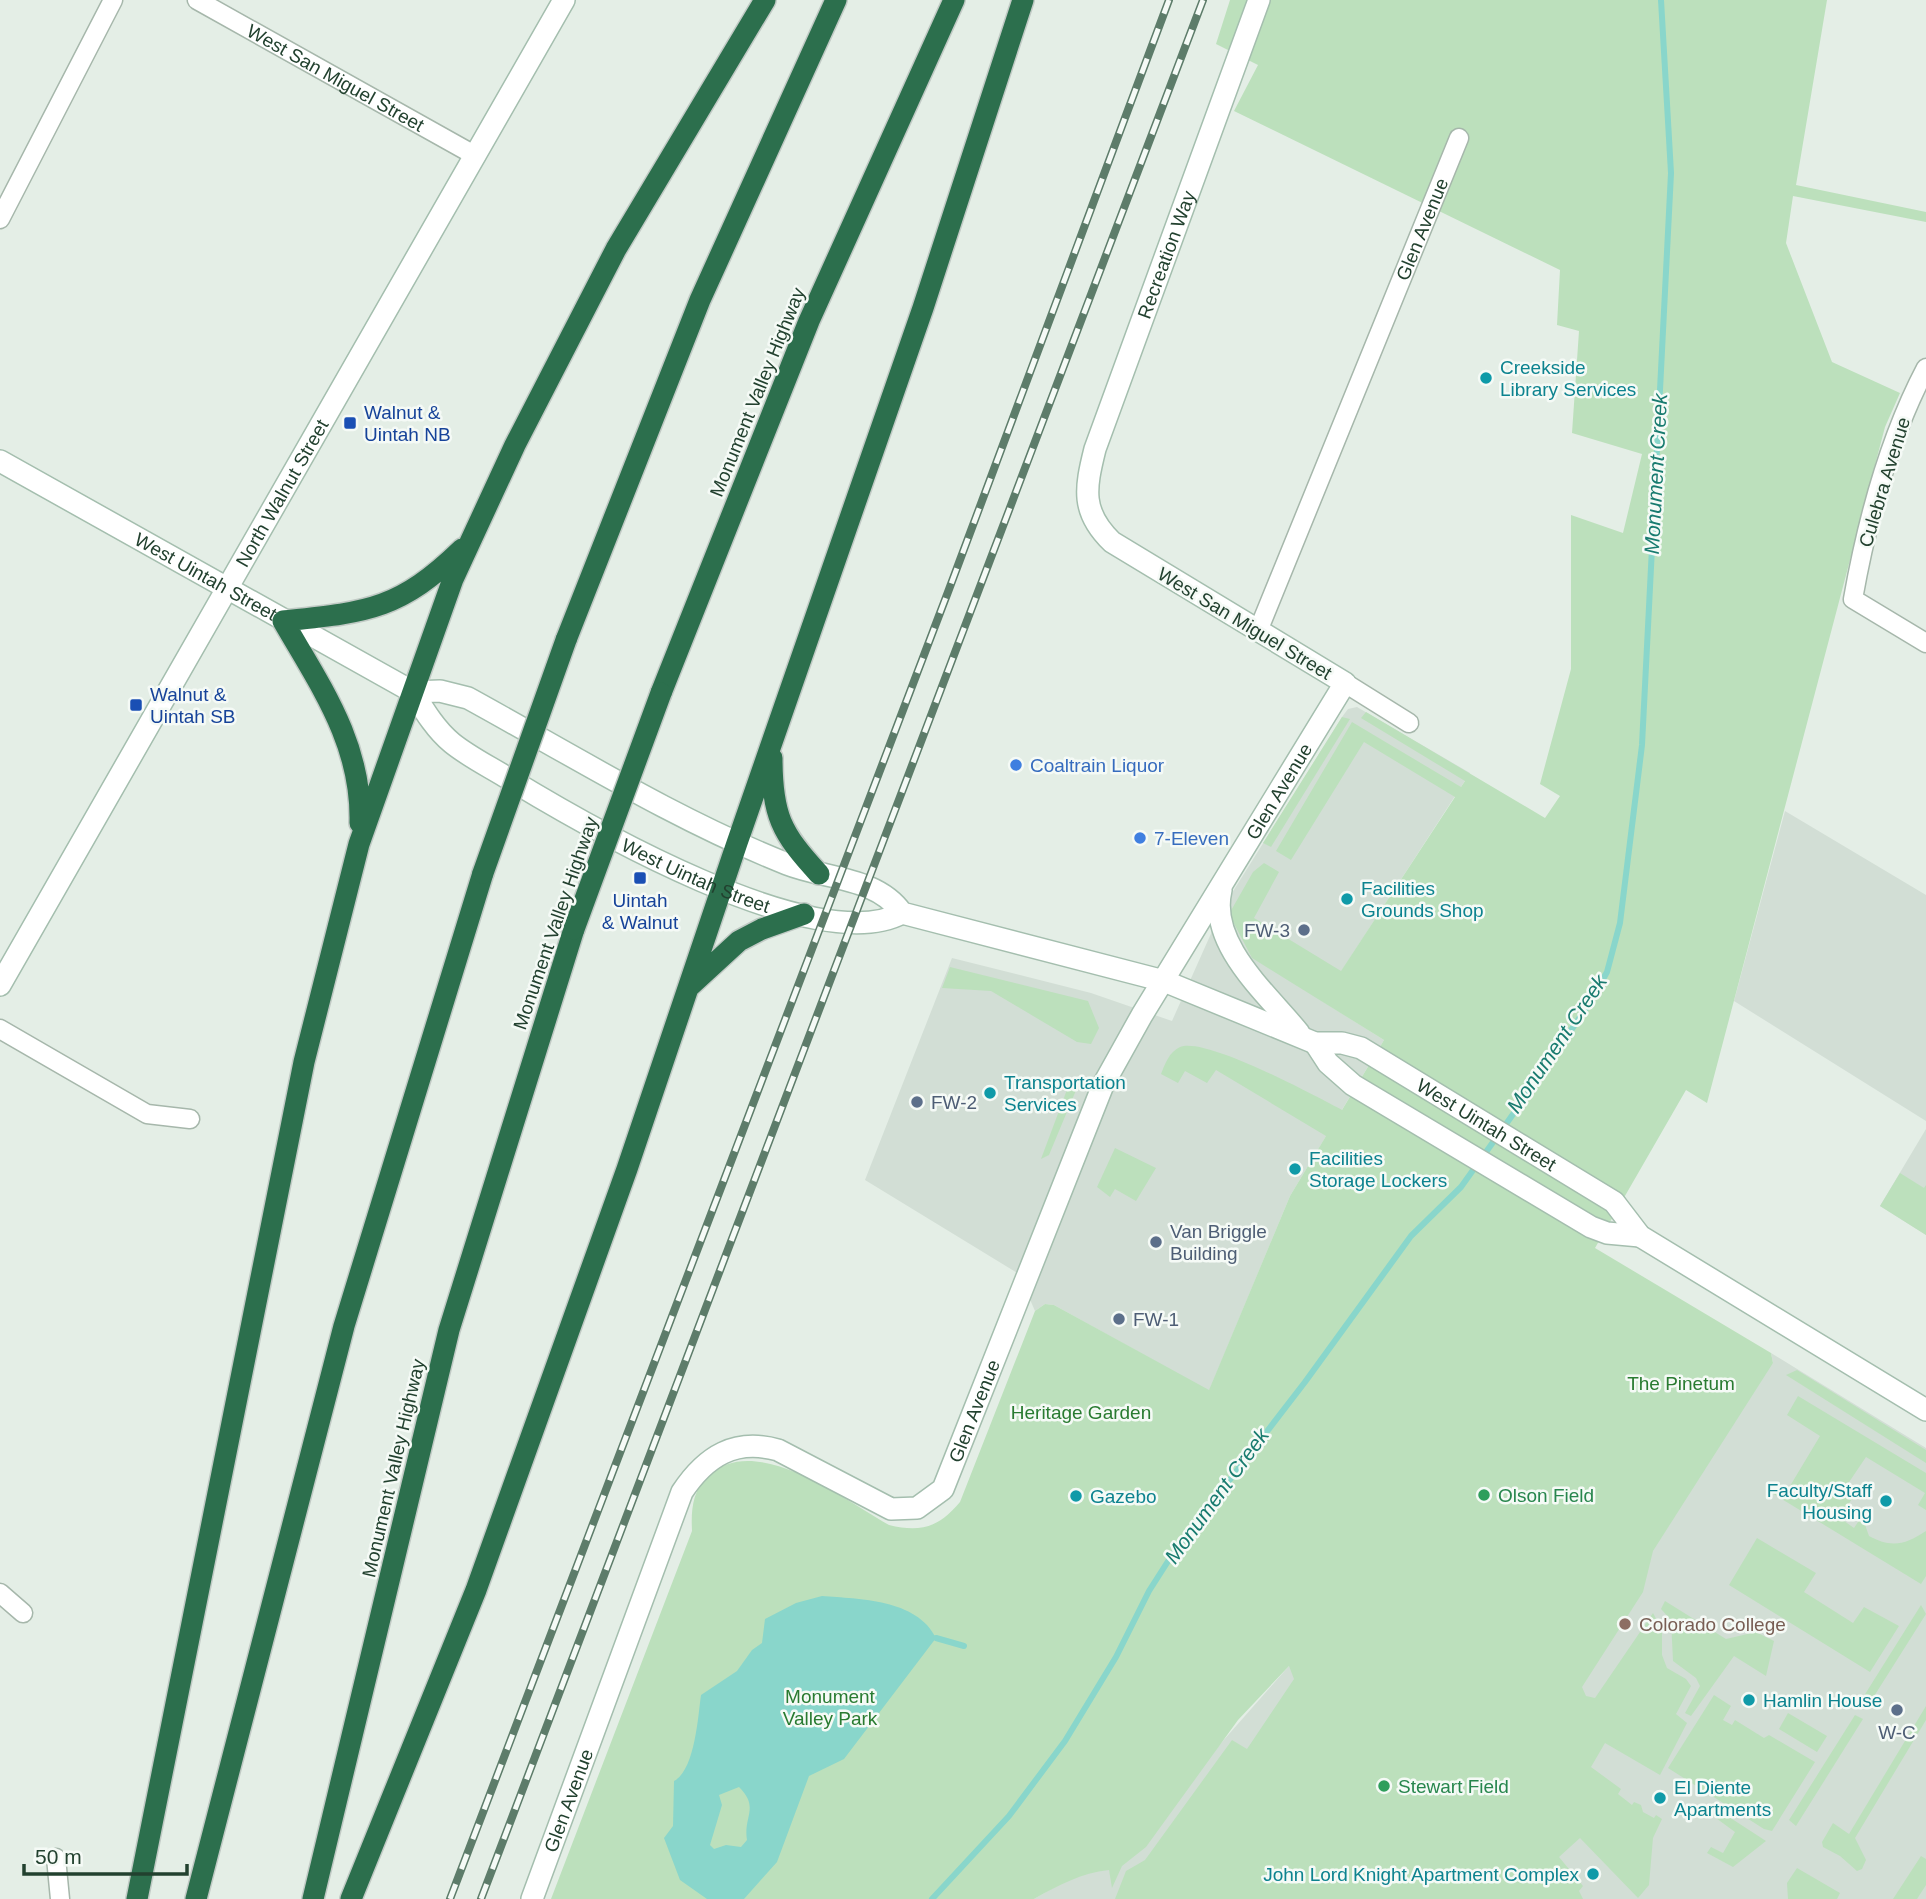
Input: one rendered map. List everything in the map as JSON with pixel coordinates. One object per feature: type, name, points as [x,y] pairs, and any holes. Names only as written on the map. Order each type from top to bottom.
[{"type":"highway","points":[[138,1899],[304,1062],[359,844],[453,579],[515,445],[615,249],[765,0]]},
{"type":"highway","points":[[196,1899],[344,1326],[483,873],[566,640],[700,300],[836,0]]},
{"type":"highway","name":"Monument Valley Highway","points":[[313,1899],[449,1330],[574,929],[661,693],[809,321],[954,0]]},
{"type":"highway","points":[[351,1899],[476,1590],[627,1169],[737,842],[923,307],[1023,0]]},
{"type":"highway","points":[[359,844],[360,796],[347,737],[284,621],[351,614],[388,603],[429,580],[471,540]]},
{"type":"highway","points":[[772,746],[772,781],[778,820],[793,846],[819,874]]},
{"type":"highway","points":[[688,987],[739,941],[762,929],[804,914]]},
{"type":"main road","name":"North Walnut Street","points":[[0,985],[564,0]]},
{"type":"main road","name":"Recreation Way","points":[[1090,512],[1086,493],[1095,449],[1259,0]]},
{"type":"main road","name":"West Uintah Street","points":[[0,461],[413,692],[429,719],[451,743],[556,808],[721,889],[804,914],[857,924],[891,919],[902,913]]},
{"type":"main road","name":"West San Miguel Street","points":[[1090,512],[1098,529],[1112,542],[1345,683]]},
{"type":"main road","name":"Glen Avenue","points":[[532,1899],[682,1492],[692,1477],[718,1453],[749,1445],[778,1450],[891,1509],[917,1508],[943,1489],[993,1369],[1093,1108],[1164,981],[1345,683]]},
{"type":"main road","name":"West Uintah Street","points":[[413,692],[440,691],[468,698],[737,842],[819,874],[875,889],[894,901],[902,913],[1164,981],[1309,1041],[1342,1043],[1371,1053],[1622,1209],[1640,1236],[1926,1410]]},
{"type":"main road","points":[[1222,885],[1219,911],[1223,936],[1235,956],[1309,1041]]},
{"type":"main road","name":"West Uintah Street","points":[[1309,1041],[1328,1063],[1353,1085],[1570,1215],[1607,1233],[1640,1236]]},
{"type":"street","points":[[0,219],[113,0]]},
{"type":"street","name":"West San Miguel Street","points":[[197,0],[476,156]]},
{"type":"street","name":"Glen Avenue","points":[[1258,631],[1459,138]]},
{"type":"street","name":"Culebra Avenue","points":[[1926,368],[1891,446],[1861,555],[1853,599],[1926,643]]},
{"type":"street","name":"West San Miguel Street","points":[[1345,683],[1409,723]]},
{"type":"street","points":[[0,1029],[147,1114],[190,1119]]},
{"type":"street","points":[[0,1592],[23,1613]]},
{"type":"street","points":[[56,1858],[60,1899]]},
{"type":"shaded area","points":[[1357,707],[1470,773],[1322,1001],[1384,1040],[1290,1196],[1209,1391],[1054,1305],[1045,1304],[1035,1311],[1019,1274],[865,1180],[952,958],[1091,993],[1172,1021],[1222,909],[1342,717],[1348,709]]},
{"type":"shaded area","points":[[1785,811],[1926,895],[1926,1121],[1734,1001]]},
{"type":"shaded area","points":[[1926,1129],[1926,1235],[1880,1206]]},
{"type":"shaded area","name":"Colorado College","points":[[1771,1353],[1926,1448],[1926,1899],[1034,1899],[1065,1881],[1089,1872],[1110,1869],[1289,1666],[1773,1363]]},
{"type":"green space","name":"Monument Valley Park","points":[[1230,0],[1827,0],[1796,185],[1926,212],[1926,222],[1793,196],[1786,243],[1832,362],[1900,393],[1885,427],[1707,1103],[1686,1090],[1595,1248],[1771,1353],[1773,1363],[1653,1551],[1643,1592],[1582,1687],[1586,1696],[1595,1698],[1653,1613],[1662,1630],[1662,1655],[1667,1668],[1686,1679],[1691,1686],[1676,1714],[1687,1723],[1660,1775],[1605,1743],[1591,1767],[1621,1789],[1618,1794],[1632,1805],[1634,1802],[1641,1805],[1643,1812],[1662,1819],[1653,1838],[1649,1885],[1638,1898],[1580,1838],[1559,1857],[1583,1886],[1579,1891],[1583,1899],[1115,1899],[1126,1871],[1145,1860],[1232,1740],[1247,1749],[1294,1679],[1289,1666],[1238,1720],[1146,1847],[1122,1866],[1112,1888],[1109,1870],[1061,1884],[1034,1899],[551,1899],[692,1531],[692,1509],[696,1495],[708,1476],[728,1464],[750,1461],[774,1465],[824,1486],[889,1525],[920,1528],[937,1522],[960,1502],[1035,1311],[1045,1304],[1054,1305],[1209,1390],[1290,1196],[1326,1136],[1216,1070],[1207,1083],[1185,1071],[1178,1083],[1161,1074],[1164,1066],[1170,1055],[1180,1047],[1193,1046],[1212,1050],[1260,1069],[1342,1110],[1384,1040],[1252,958],[1229,914],[1253,872],[1264,863],[1279,872],[1254,918],[1341,971],[1455,797],[1364,742],[1291,860],[1276,851],[1352,722],[1461,787],[1465,781],[1361,718],[1366,712],[1545,818],[1560,796],[1540,784],[1571,669],[1571,515],[1623,533],[1642,454],[1572,433],[1579,331],[1557,325],[1560,270],[1234,111],[1258,65],[1216,44]]},
{"type":"green space","points":[[1342,717],[1350,719],[1271,847],[1263,843]]},
{"type":"green space","points":[[950,967],[1088,1001],[1099,1028],[1091,1044],[1077,1042],[991,991],[942,988]]},
{"type":"green space","points":[[1071,1079],[1079,1083],[1049,1155],[1041,1159]]},
{"type":"green space","points":[[1115,1148],[1156,1168],[1136,1201],[1115,1189],[1110,1197],[1097,1187]]},
{"type":"green space","points":[[1900,1173],[1924,1188],[1926,1185],[1926,1235],[1880,1206]]},
{"type":"green space","points":[[1797,1370],[1926,1450],[1926,1463],[1786,1375]]},
{"type":"green space","points":[[1798,1396],[1926,1473],[1926,1510],[1918,1505],[1925,1493],[1866,1457],[1843,1491],[1853,1497],[1840,1518],[1854,1528],[1862,1516],[1869,1536],[1884,1542],[1905,1542],[1926,1531],[1926,1576],[1921,1584],[1767,1490],[1772,1482],[1787,1491],[1820,1436],[1787,1415]]},
{"type":"green space","points":[[1757,1538],[1816,1573],[1804,1592],[1853,1623],[1864,1607],[1899,1626],[1870,1672],[1729,1585]]},
{"type":"green space","points":[[1665,1601],[1726,1639],[1756,1632],[1774,1641],[1766,1676],[1734,1656],[1691,1716],[1685,1713],[1700,1686],[1696,1678],[1673,1661],[1671,1620],[1661,1609]]},
{"type":"green space","points":[[1921,1605],[1926,1614],[1871,1701],[1862,1699]]},
{"type":"green space","points":[[1714,1695],[1731,1706],[1723,1720],[1732,1725],[1735,1720],[1764,1738],[1769,1735],[1815,1762],[1772,1831],[1764,1829],[1668,1768]]},
{"type":"green space","points":[[1926,1706],[1926,1720],[1855,1838],[1866,1860],[1862,1869],[1857,1871],[1840,1856],[1823,1847],[1822,1842],[1833,1823],[1849,1834]]},
{"type":"green space","points":[[1788,1713],[1827,1736],[1817,1752],[1779,1729]]},
{"type":"green space","points":[[1855,1715],[1863,1719],[1796,1826],[1789,1820]]},
{"type":"green space","points":[[1709,1804],[1766,1841],[1733,1867],[1707,1853],[1711,1847],[1723,1853],[1735,1832],[1705,1810]]},
{"type":"green space","points":[[1921,1856],[1926,1859],[1926,1885],[1917,1899],[1893,1899]]},
{"type":"green space","points":[[1797,1868],[1840,1893],[1837,1899],[1788,1899],[1787,1883]]},
{"type":"water","points":[[822,1596],[886,1604],[915,1615],[927,1625],[936,1638],[844,1759],[809,1776],[777,1862],[744,1899],[707,1899],[680,1880],[664,1838],[673,1826],[674,1781],[687,1766],[691,1754],[701,1695],[737,1671],[752,1650],[762,1643],[765,1619],[796,1603]],"holes":[[[739,1787],[750,1807],[747,1840],[741,1847],[726,1845],[714,1849],[710,1845],[722,1805],[719,1795]]]},
{"type":"waterway","name":"Monument Creek","points":[[932,1899],[1009,1816],[1065,1741],[1116,1657],[1149,1591],[1172,1555],[1305,1382],[1411,1236],[1461,1187],[1589,1004],[1607,972],[1620,923],[1642,745],[1671,173],[1661,0]]},
{"type":"waterway","points":[[936,1638],[964,1646]]},
{"type":"railway","points":[[450,1899],[948,592],[1169,0]]},
{"type":"railway","points":[[481,1899],[1203,0]]},
{"type":"place","name":"Creekside Library Services","points":[[1486,378]]},
{"type":"place","name":"Walnut & Uintah NB","points":[[350,423]]},
{"type":"place","name":"Walnut & Uintah SB","points":[[136,705]]},
{"type":"place","name":"Coaltrain Liquor","points":[[1016,765]]},
{"type":"place","name":"7-Eleven","points":[[1140,838]]},
{"type":"place","name":"Uintah & Walnut","points":[[640,878]]},
{"type":"place","name":"Facilities Grounds Shop","points":[[1347,899]]},
{"type":"place","name":"FW-3","points":[[1304,930]]},
{"type":"place","name":"Transportation Services","points":[[990,1093]]},
{"type":"place","name":"FW-2","points":[[917,1102]]},
{"type":"place","name":"Facilities Storage Lockers","points":[[1295,1169]]},
{"type":"place","name":"Van Briggle Building","points":[[1156,1242]]},
{"type":"place","name":"FW-1","points":[[1119,1319]]},
{"type":"place","name":"Olson Field","points":[[1484,1495]]},
{"type":"place","name":"Gazebo","points":[[1076,1496]]},
{"type":"place","name":"Faculty/Staff Housing","points":[[1886,1501]]},
{"type":"place","name":"Colorado College","points":[[1625,1624]]},
{"type":"place","name":"Hamlin House","points":[[1749,1700]]},
{"type":"place","name":"W-C","points":[[1897,1710]]},
{"type":"place","name":"Stewart Field","points":[[1384,1786]]},
{"type":"place","name":"El Diente Apartments","points":[[1660,1798]]},
{"type":"place","name":"John Lord Knight Apartment Complex","points":[[1593,1874]]},
{"type":"park label","name":"The Pinetum","points":[[1681,1383]]},
{"type":"park label","name":"Heritage Garden","points":[[1081,1412]]}]
